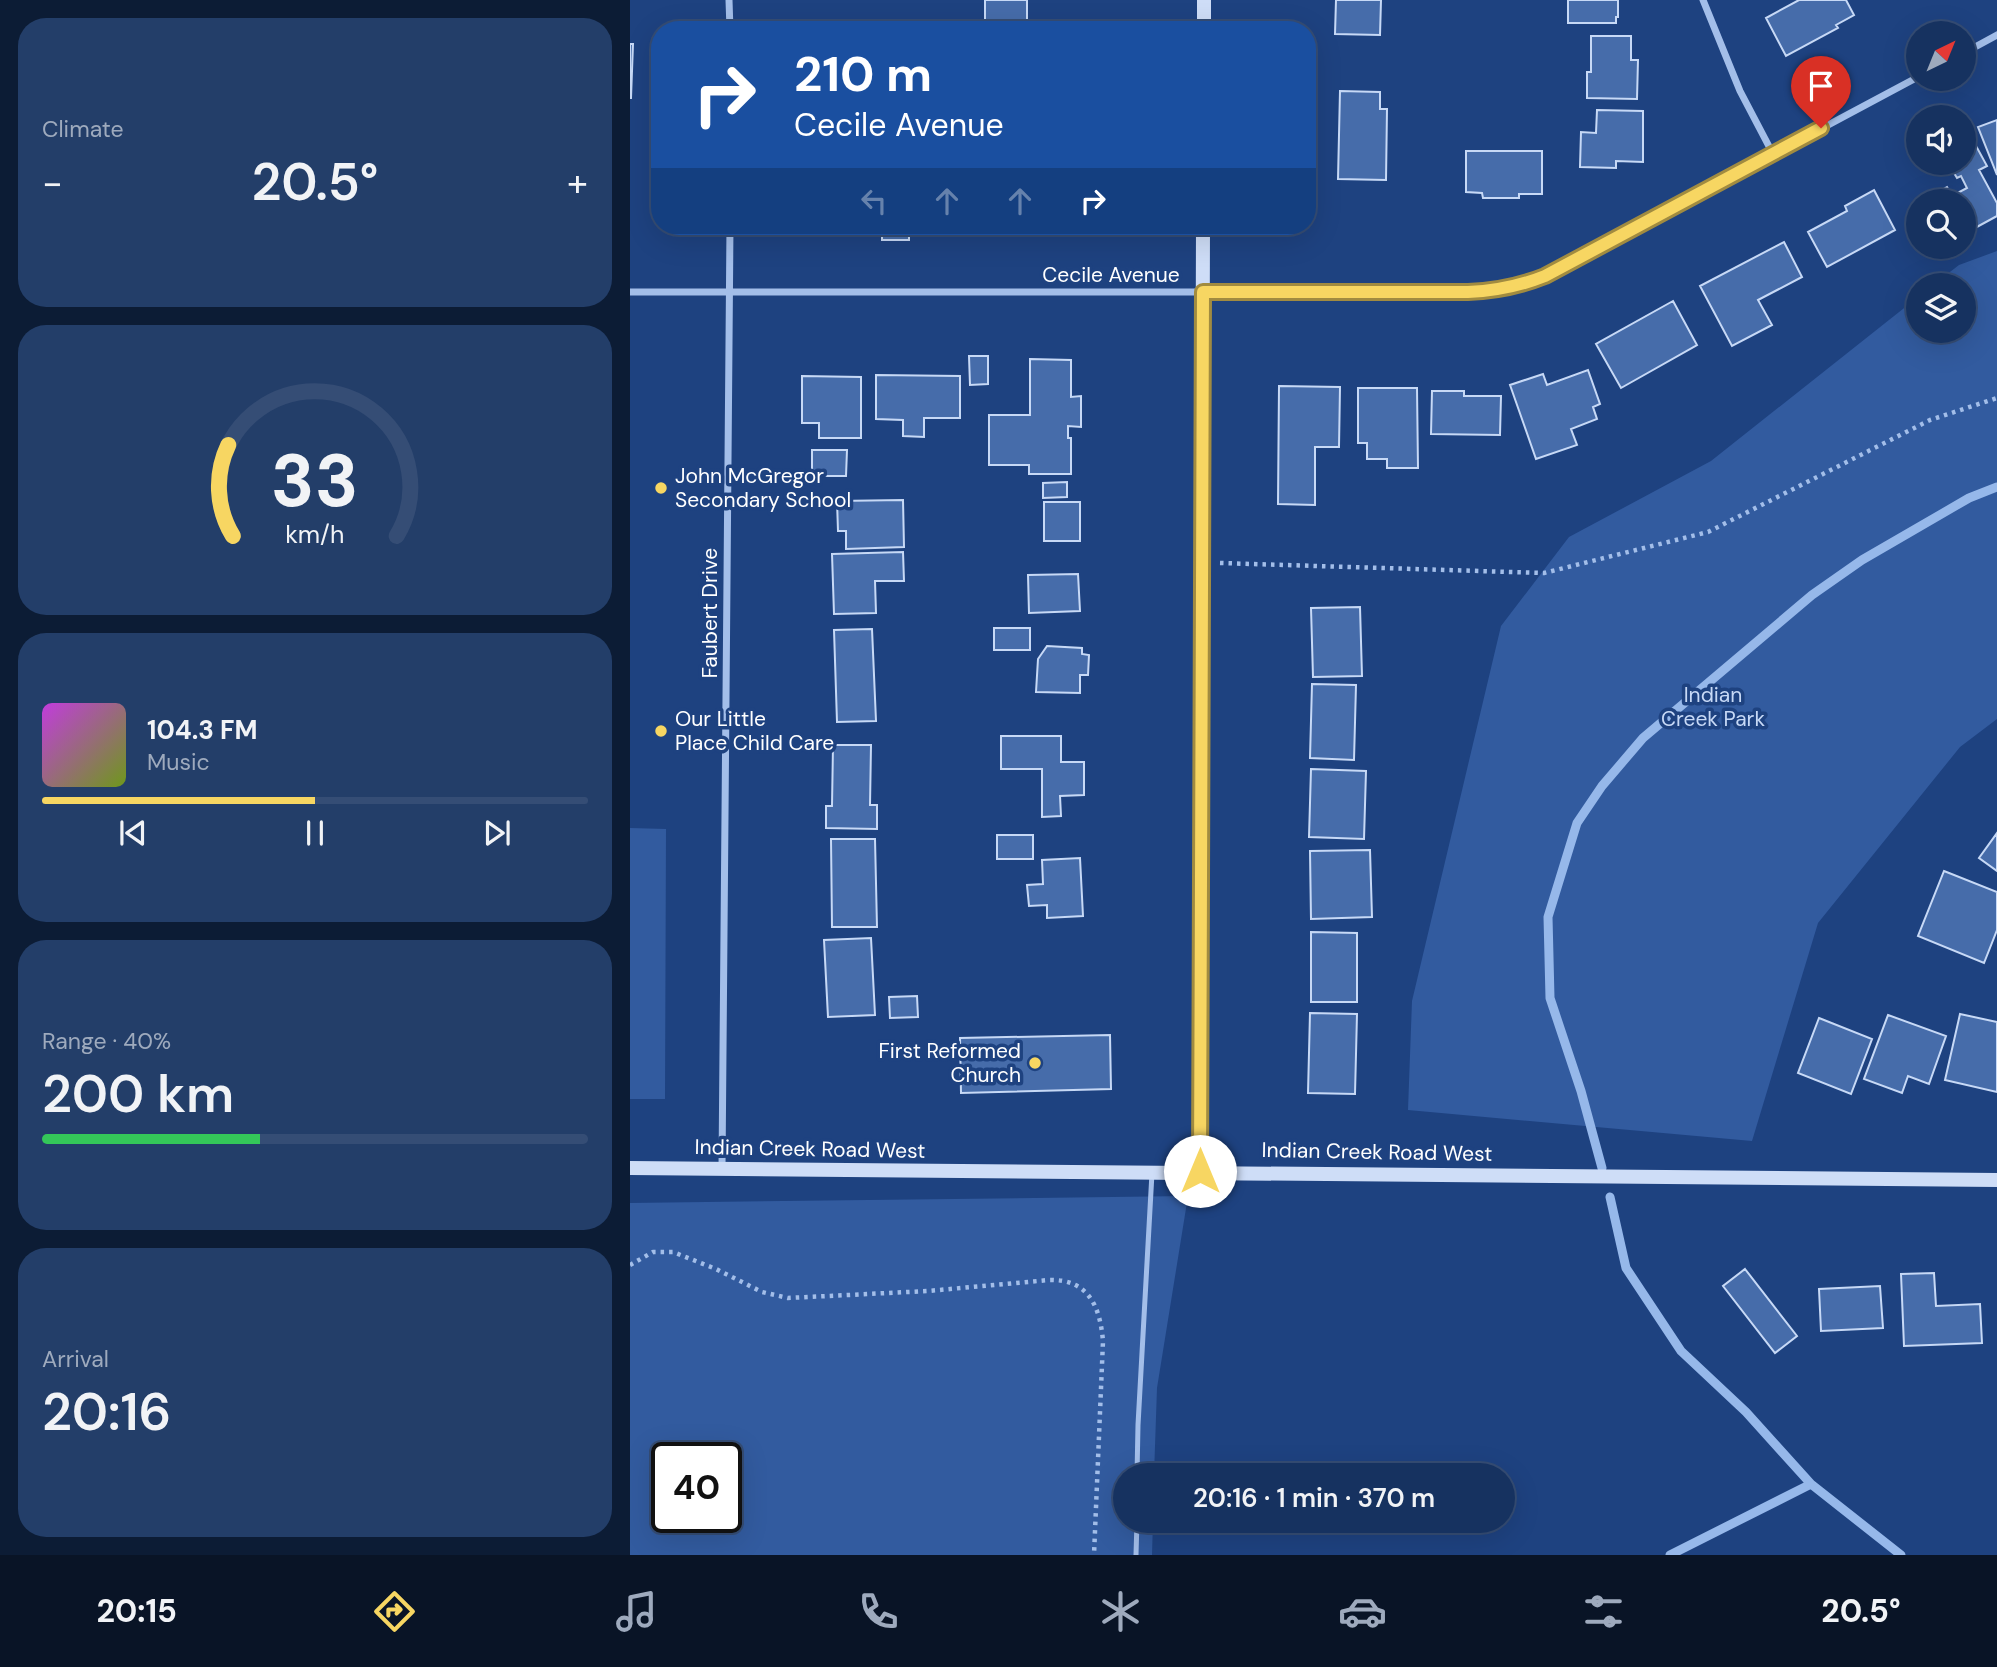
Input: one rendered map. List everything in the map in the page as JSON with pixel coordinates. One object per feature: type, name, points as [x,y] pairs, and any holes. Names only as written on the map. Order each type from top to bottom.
[{"type":"street","points":[[729,0],[730,21]]},
{"type":"street","points":[[1203,21],[1204,0]]},
{"type":"street","points":[[1703,0],[1740,91],[1773,154]]},
{"type":"street","points":[[1976,46],[1997,35]]},
{"type":"street","name":"Cecile Avenue","points":[[630,292],[1492,291],[1520,286],[1545,276],[1906,83]]},
{"type":"street","name":"Faubert Drive","points":[[722,1168],[730,235]]},
{"type":"street","points":[[1200,1171],[1203,235]]},
{"type":"street","name":"Indian Creek Road West","points":[[630,1168],[1997,1180]]},
{"type":"lane","points":[[1138,1463],[1152,1173]]},
{"type":"lane","points":[[1136,1555],[1137,1533]]},
{"type":"path","points":[[1202,562],[1544,573],[1709,532],[1930,420],[1997,398]]},
{"type":"path","points":[[630,1265],[653,1252],[673,1252],[762,1292],[788,1298],[928,1291],[1049,1280],[1061,1280],[1086,1292],[1099,1313],[1103,1341],[1094,1555]]},
{"type":"green space","name":"Indian Creek Park","points":[[1997,251],[1997,719],[1960,747],[1818,923],[1752,1141],[1408,1110],[1412,1001],[1501,626],[1569,537],[1711,461],[1906,307],[1906,343],[1976,343],[1976,273],[1949,273],[1959,265]]},
{"type":"green space","points":[[630,828],[666,829],[665,1099],[630,1099]]},
{"type":"green space","points":[[1188,1196],[1157,1388],[1154,1463],[1113,1463],[1113,1533],[1153,1533],[1152,1555],[630,1555],[630,1203]]},
{"type":"building","points":[[985,0],[1027,0],[1027,21],[985,21]]},
{"type":"building","points":[[1336,0],[1381,0],[1380,35],[1335,34]]},
{"type":"building","points":[[1568,0],[1618,0],[1616,23],[1568,23]]},
{"type":"building","points":[[1799,0],[1846,0],[1854,15],[1836,25],[1838,28],[1786,56],[1766,18]]},
{"type":"building","points":[[1591,36],[1631,36],[1631,60],[1638,60],[1637,99],[1587,98],[1587,72],[1591,72]]},
{"type":"building","points":[[630,44],[633,44],[631,98],[630,98]]},
{"type":"building","points":[[1340,91],[1380,92],[1380,109],[1387,109],[1386,180],[1338,179]]},
{"type":"building","points":[[1597,110],[1643,111],[1643,162],[1616,161],[1616,168],[1580,167],[1581,132],[1596,133]]},
{"type":"building","points":[[1997,120],[1997,175],[1978,127]]},
{"type":"building","points":[[1976,146],[1987,166],[1979,170],[1997,203],[1997,216],[1976,227],[1976,189],[1965,189],[1961,176],[1957,178],[1955,175],[1976,175]]},
{"type":"building","points":[[1466,151],[1542,151],[1542,194],[1519,194],[1519,198],[1483,198],[1482,193],[1466,192]]},
{"type":"building","points":[[1874,190],[1895,230],[1827,267],[1808,232],[1847,211],[1845,206]]},
{"type":"building","points":[[882,235],[909,235],[909,240],[882,240]]},
{"type":"building","points":[[1784,242],[1802,277],[1758,300],[1772,325],[1732,346],[1700,286]]},
{"type":"building","points":[[1673,301],[1697,345],[1621,388],[1596,344]]},
{"type":"building","points":[[969,356],[988,356],[988,384],[970,385]]},
{"type":"building","points":[[1030,359],[1071,360],[1071,397],[1081,396],[1081,427],[1068,426],[1068,438],[1071,438],[1071,474],[1029,474],[1029,465],[989,465],[989,415],[1030,415]]},
{"type":"building","points":[[1588,370],[1600,404],[1593,407],[1597,419],[1571,429],[1577,445],[1536,459],[1510,385],[1543,374],[1547,385]]},
{"type":"building","points":[[876,375],[960,376],[960,418],[924,418],[924,437],[903,436],[903,420],[876,419]]},
{"type":"building","points":[[802,376],[861,377],[861,438],[819,438],[819,423],[802,423]]},
{"type":"building","points":[[1279,386],[1340,387],[1339,447],[1315,447],[1315,505],[1278,504]]},
{"type":"building","points":[[1358,388],[1417,388],[1418,468],[1387,468],[1387,459],[1367,459],[1367,443],[1358,443]]},
{"type":"building","points":[[1432,391],[1464,391],[1464,396],[1501,396],[1500,435],[1431,434]]},
{"type":"building","points":[[812,450],[847,450],[846,476],[812,476]]},
{"type":"building","points":[[1067,482],[1067,497],[1043,498],[1043,483]]},
{"type":"building","points":[[903,500],[904,547],[846,549],[846,531],[838,531],[837,501]]},
{"type":"building","points":[[1044,502],[1080,502],[1080,541],[1044,541]]},
{"type":"building","points":[[903,552],[904,581],[875,581],[876,613],[834,614],[832,554]]},
{"type":"building","points":[[1078,574],[1080,611],[1029,613],[1028,575]]},
{"type":"building","points":[[1360,607],[1362,676],[1313,677],[1311,608]]},
{"type":"building","points":[[994,628],[1030,628],[1030,650],[994,650]]},
{"type":"building","points":[[872,629],[876,721],[837,722],[834,630]]},
{"type":"building","points":[[1047,646],[1082,648],[1082,654],[1089,655],[1088,675],[1080,675],[1080,693],[1036,692],[1038,659]]},
{"type":"building","points":[[1312,684],[1356,685],[1354,760],[1310,758]]},
{"type":"building","points":[[1001,736],[1061,736],[1061,762],[1084,762],[1084,795],[1060,796],[1061,816],[1042,817],[1042,769],[1001,769]]},
{"type":"building","points":[[833,745],[871,745],[870,805],[877,805],[877,829],[826,828],[826,806],[832,806]]},
{"type":"building","points":[[1311,769],[1366,771],[1364,839],[1309,837]]},
{"type":"building","points":[[1997,833],[1997,871],[1979,858]]},
{"type":"building","points":[[997,835],[1033,835],[1033,859],[997,859]]},
{"type":"building","points":[[831,839],[875,839],[877,927],[832,927]]},
{"type":"building","points":[[1370,850],[1372,917],[1311,919],[1310,851]]},
{"type":"building","points":[[1080,858],[1083,916],[1047,918],[1047,905],[1029,906],[1027,885],[1043,884],[1042,860]]},
{"type":"building","points":[[1944,871],[1997,892],[1997,930],[1984,963],[1918,936]]},
{"type":"building","points":[[1311,932],[1357,933],[1357,1002],[1311,1002]]},
{"type":"building","points":[[871,938],[875,1015],[828,1017],[824,940]]},
{"type":"building","points":[[917,996],[918,1017],[890,1018],[889,997]]},
{"type":"building","points":[[1310,1013],[1357,1014],[1355,1094],[1308,1093]]},
{"type":"building","points":[[1960,1014],[1997,1022],[1997,1092],[1945,1080]]},
{"type":"building","points":[[1888,1015],[1946,1036],[1929,1084],[1908,1076],[1902,1093],[1864,1079]]},
{"type":"building","points":[[1819,1018],[1872,1039],[1851,1094],[1798,1073]]},
{"type":"building","name":"First Reformed Church","points":[[1110,1035],[1111,1089],[961,1093],[960,1038]]},
{"type":"building","points":[[1745,1269],[1797,1336],[1775,1353],[1723,1286]]},
{"type":"building","points":[[1934,1273],[1936,1306],[1980,1304],[1982,1343],[1904,1346],[1901,1274]]},
{"type":"building","points":[[1880,1286],[1883,1328],[1821,1331],[1819,1289]]},
{"type":"waterway","points":[[1602,1168],[1581,1091],[1550,998],[1548,917],[1577,823],[1602,786],[1643,738],[1812,595],[1862,560],[1969,498],[1997,487]]},
{"type":"waterway","points":[[1610,1197],[1626,1268],[1681,1351],[1746,1412],[1811,1484],[1901,1555]]},
{"type":"waterway","points":[[1670,1555],[1811,1484]]},
{"type":"place","name":"John McGregor Secondary School","points":[[661,488]]},
{"type":"place","name":"Our Little Place Child Care","points":[[661,731]]},
{"type":"place","name":"First Reformed Church","points":[[1035,1063]]},
{"type":"route","points":[[1200,1171],[1203,292],[1368,294],[1492,291],[1520,286],[1545,276],[1821,128]]}]
